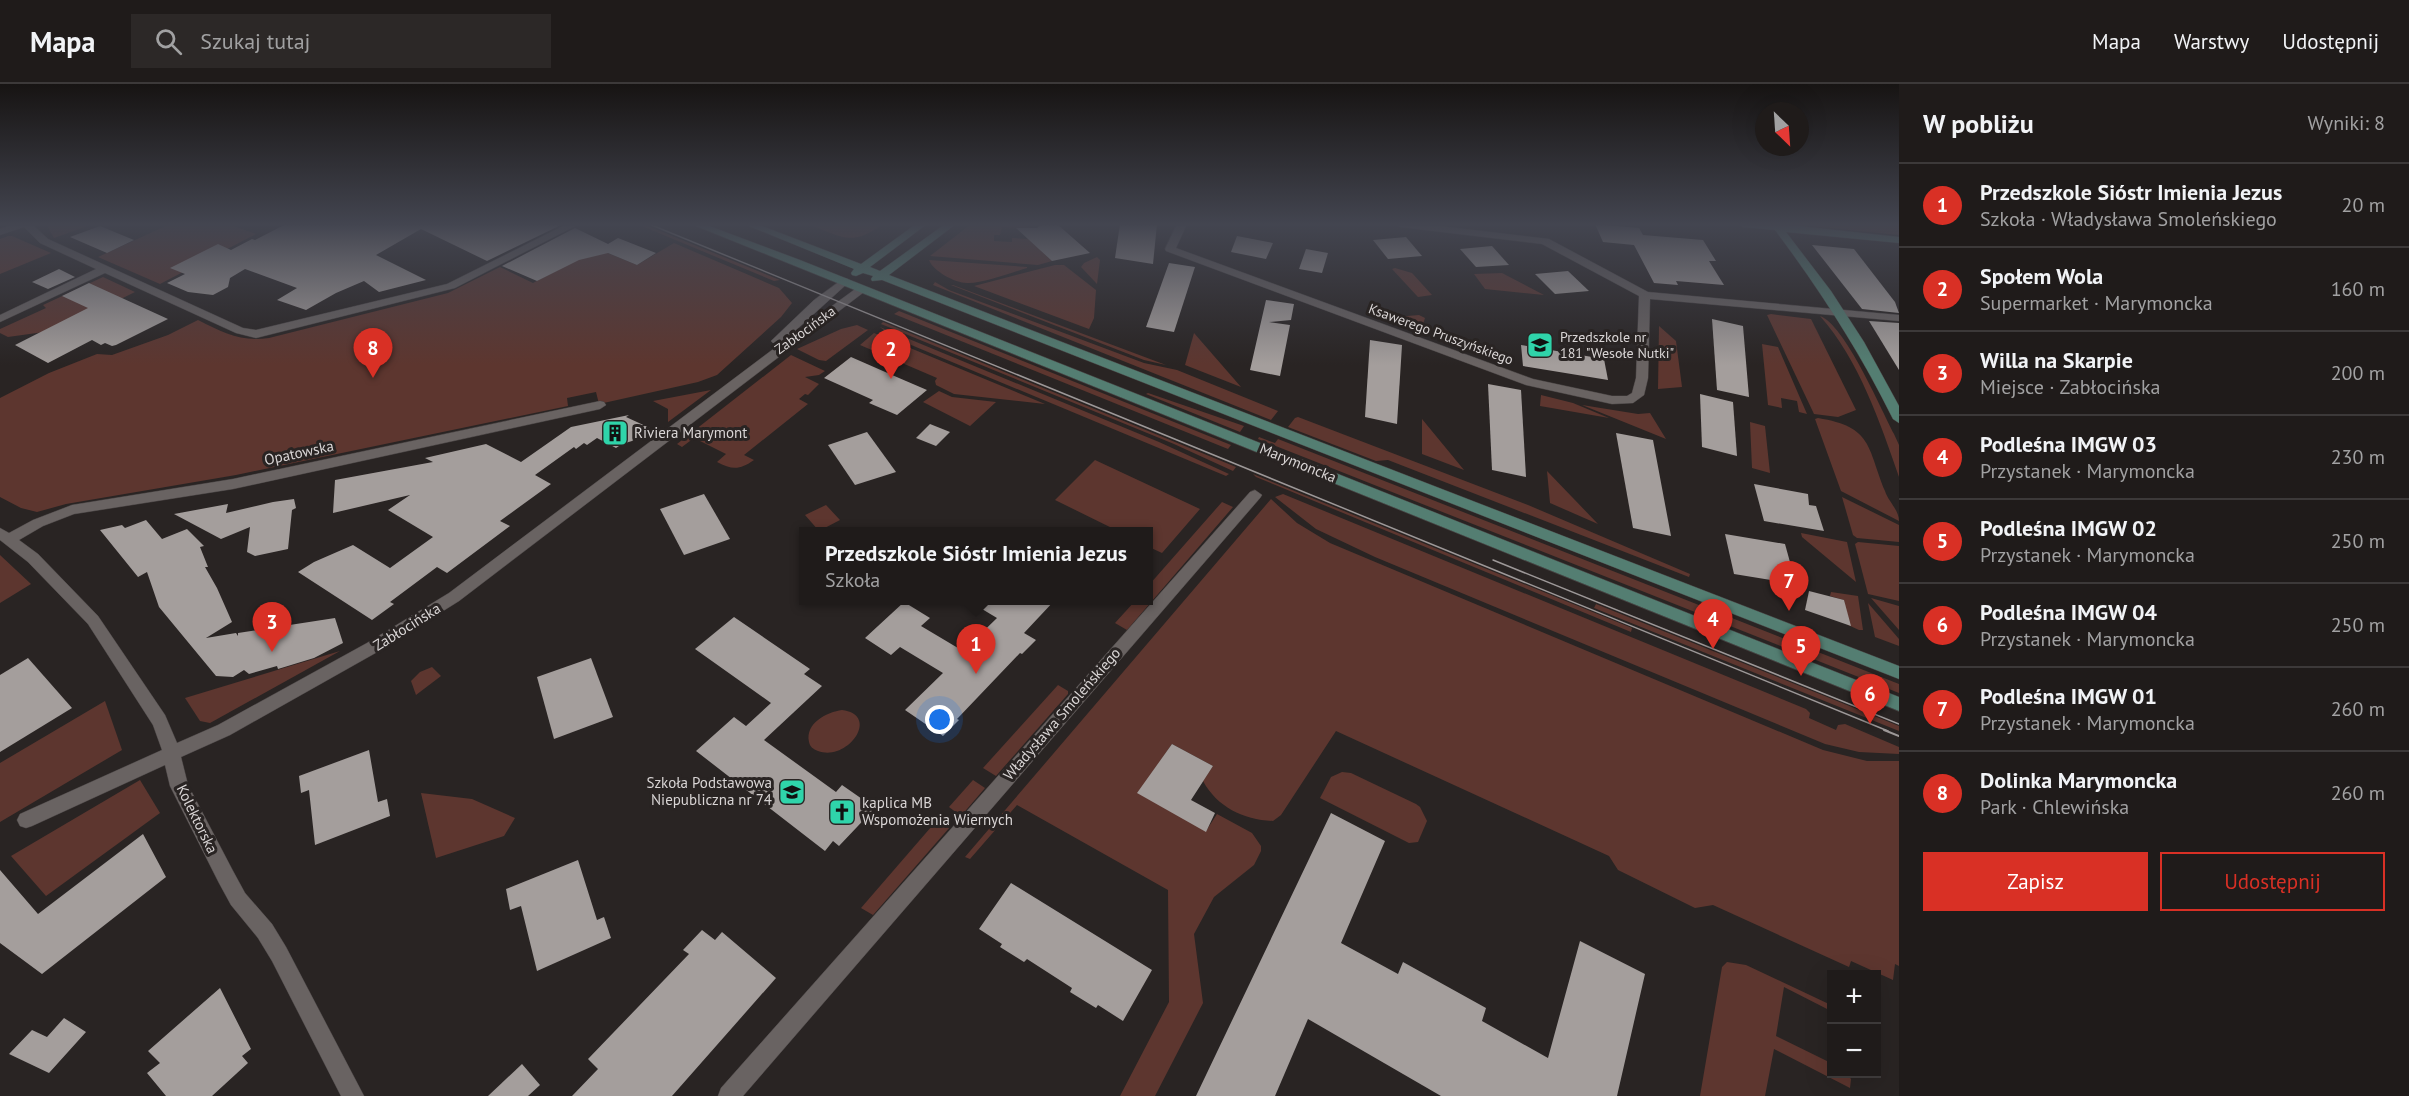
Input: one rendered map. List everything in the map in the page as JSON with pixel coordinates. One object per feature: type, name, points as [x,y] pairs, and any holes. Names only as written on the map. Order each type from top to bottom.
[{"type":"main road","name":"Marymoncka","points":[[819,271],[1899,704]]},
{"type":"main road","points":[[844,281],[858,271]]},
{"type":"main road","name":"Marymoncka","points":[[870,271],[1899,673]]},
{"type":"main road","points":[[862,289],[887,271]]},
{"type":"main road","points":[[1809,271],[1838,311],[1879,379],[1899,419]]},
{"type":"street","points":[[0,319],[100,271]]},
{"type":"street","points":[[110,271],[240,331],[256,334],[451,286],[480,271]]},
{"type":"street","name":"Ksawerego Pruszyńskiego","points":[[1230,271],[1530,382],[1612,400],[1629,400],[1638,395],[1642,378],[1645,295]]},
{"type":"street","points":[[1601,271],[1645,295],[1899,318]]},
{"type":"street","name":"Zabłocińska","points":[[749,372],[761,357],[813,306],[844,281]]},
{"type":"street","name":"Zabłocińska","points":[[26,820],[224,730],[373,648],[439,608],[862,289]]},
{"type":"street","name":"Opatowska","points":[[5,536],[72,510],[232,484],[600,405]]},
{"type":"street","name":"Władysława Smoleńskiego","points":[[729,1096],[1255,495]]},
{"type":"street","name":"Kolektorska","points":[[5,536],[33,558],[93,620],[159,720],[167,735],[179,786],[238,899],[265,931],[279,954],[353,1096]]},
{"type":"shaded area","points":[[131,271],[185,271],[160,284]]},
{"type":"shaded area","points":[[492,271],[509,271],[533,283],[556,271],[740,271],[779,288],[792,303],[781,317],[717,375],[698,382],[599,404],[596,392],[567,398],[568,406],[236,475],[66,504],[37,512],[21,508],[0,497],[0,398],[49,373],[97,354],[112,355],[168,335],[198,320],[241,337],[269,338],[448,293]]},
{"type":"shaded area","points":[[751,271],[759,271],[780,280],[774,281]]},
{"type":"shaded area","points":[[939,271],[1017,271],[973,283],[957,281]]},
{"type":"shaded area","points":[[1031,271],[1072,271],[1096,290],[1094,318],[1089,329],[974,286]]},
{"type":"shaded area","points":[[1085,271],[1099,271],[1097,284]]},
{"type":"shaded area","points":[[1394,271],[1412,273],[1432,295],[1418,297]]},
{"type":"shaded area","points":[[1502,273],[1544,295],[1485,289],[1474,274]]},
{"type":"shaded area","points":[[103,277],[135,292],[58,330],[8,337],[0,333],[0,329],[46,308],[43,305]]},
{"type":"shaded area","points":[[935,282],[949,290],[1144,363],[1177,370],[1278,411],[1271,420],[933,285]]},
{"type":"shaded area","points":[[951,285],[953,285],[1166,365],[1144,360]]},
{"type":"shaded area","points":[[899,311],[1231,445],[1228,449],[894,314]]},
{"type":"shaded area","points":[[1419,315],[1425,318],[1421,331],[1384,318]]},
{"type":"shaded area","points":[[1767,315],[1811,319],[1856,410],[1838,417],[1814,414]]},
{"type":"shaded area","points":[[1820,316],[1830,323],[1851,350],[1880,405],[1899,445],[1899,477],[1867,392],[1846,352]]},
{"type":"shaded area","points":[[883,322],[1236,467],[1233,471],[1174,444],[881,324]]},
{"type":"shaded area","points":[[857,325],[868,330],[826,361],[797,349],[841,329]]},
{"type":"shaded area","points":[[1659,326],[1676,341],[1682,387],[1658,389]]},
{"type":"shaded area","points":[[880,327],[1159,442],[1229,474],[1226,476],[892,337]]},
{"type":"shaded area","points":[[874,333],[1045,404],[954,394],[936,385],[937,378],[860,345]]},
{"type":"shaded area","points":[[1194,333],[1241,387],[1185,365]]},
{"type":"shaded area","points":[[1762,344],[1778,347],[1807,414],[1799,412],[1797,401],[1781,398],[1782,408],[1768,405]]},
{"type":"shaded area","points":[[791,355],[825,371],[819,375],[805,377],[819,384],[808,395],[805,394],[799,399],[808,404],[744,455],[754,460],[744,466],[732,468],[717,462],[726,454],[694,438],[682,447],[677,444]]},
{"type":"shaded area","points":[[711,390],[668,422],[668,409],[653,401]]},
{"type":"shaded area","points":[[939,391],[952,397],[996,402],[970,426],[923,402]]},
{"type":"shaded area","points":[[1146,394],[1244,426],[1240,432]]},
{"type":"shaded area","points":[[1541,395],[1573,403],[1609,418],[1540,406]]},
{"type":"shaded area","points":[[1582,405],[1638,414],[1650,413],[1666,439]]},
{"type":"shaded area","points":[[1298,417],[1528,505],[1690,574],[1689,577],[1388,460],[1376,461],[1288,427]]},
{"type":"shaded area","points":[[1422,419],[1464,470],[1422,454]]},
{"type":"shaded area","points":[[1815,419],[1836,422],[1859,433],[1870,451],[1886,495],[1899,521],[1841,491]]},
{"type":"shaded area","points":[[1750,422],[1765,426],[1770,473],[1752,468]]},
{"type":"shaded area","points":[[1259,437],[1275,443],[1278,439],[1899,684],[1899,693],[1258,439]]},
{"type":"shaded area","points":[[1095,460],[1200,509],[1162,553],[1153,549],[1153,527],[1110,527],[1055,500]]},
{"type":"shaded area","points":[[1547,471],[1598,524],[1550,503]]},
{"type":"shaded area","points":[[1253,474],[1632,628],[1631,632],[1256,477]]},
{"type":"shaded area","points":[[1283,494],[1806,709],[1810,713],[1809,718],[1836,730],[1838,725],[1845,724],[1899,747],[1899,754],[1859,752],[1825,744],[1375,557],[1316,529],[1275,497]]},
{"type":"shaded area","points":[[1842,497],[1899,525],[1899,542],[1857,538],[1853,535]]},
{"type":"shaded area","points":[[1271,499],[1297,523],[1330,543],[1823,750],[1867,761],[1899,761],[1899,966],[1895,964],[1893,980],[1881,975],[1881,970],[1871,970],[1851,961],[1849,967],[1713,905],[1695,908],[1618,870],[1609,856],[1336,731],[1281,815],[1273,821],[1242,815],[1224,805],[1203,781],[1213,766],[1172,744],[1138,793],[1206,831],[1217,814],[1252,833],[1261,846],[1261,851],[1254,865],[1214,897],[1194,934],[1203,1003],[1155,1096],[1120,1096],[1169,1002],[1168,890],[1017,805],[970,859],[965,857]]},
{"type":"shaded area","points":[[1222,502],[1233,507],[1153,600],[1153,580]]},
{"type":"shaded area","points":[[826,505],[840,520],[827,527],[816,527],[805,515]]},
{"type":"shaded area","points":[[1801,533],[1847,542],[1856,582],[1802,537]]},
{"type":"shaded area","points":[[1858,542],[1899,546],[1899,601],[1868,594],[1855,544]]},
{"type":"shaded area","points":[[0,555],[31,584],[0,603]]},
{"type":"shaded area","points":[[1831,592],[1858,596],[1863,630],[1848,625],[1844,600],[1830,596]]},
{"type":"shaded area","points":[[1871,598],[1899,606],[1899,630]]},
{"type":"shaded area","points":[[1868,603],[1899,639],[1899,646],[1875,637]]},
{"type":"shaded area","points":[[1596,604],[1899,726],[1899,731],[1594,608]]},
{"type":"shaded area","points":[[1131,605],[1149,605],[1127,630],[1115,623]]},
{"type":"shaded area","points":[[340,651],[210,723],[200,721],[185,698]]},
{"type":"shaded area","points":[[432,667],[441,676],[416,695],[411,681],[420,672]]},
{"type":"shaded area","points":[[1058,685],[1068,691],[1068,694],[996,776],[983,768]]},
{"type":"shaded area","points":[[105,701],[122,750],[0,822],[0,763]]},
{"type":"shaded area","points":[[842,710],[853,714],[859,720],[856,736],[840,750],[829,753],[813,749],[809,744],[810,729],[824,716]]},
{"type":"shaded area","points":[[1342,772],[1351,773],[1420,807],[1427,821],[1418,842],[1409,843],[1320,798],[1331,777]]},
{"type":"shaded area","points":[[140,780],[160,813],[46,896],[11,856]]},
{"type":"shaded area","points":[[973,780],[985,788],[961,816],[949,807]]},
{"type":"shaded area","points":[[421,793],[472,799],[515,818],[504,836],[436,858]]},
{"type":"shaded area","points":[[938,819],[950,827],[873,915],[861,908]]},
{"type":"shaded area","points":[[1727,962],[1746,965],[1827,1003],[1827,1009],[1784,987],[1776,1036],[1827,1061],[1827,1076],[1774,1049],[1765,1096],[1700,1096],[1722,967]]},
{"type":"shaded area","points":[[1831,1078],[1850,1078],[1850,1088]]},
{"type":"building","points":[[54,271],[63,271],[75,277],[48,289],[32,282]]},
{"type":"building","points":[[178,271],[241,271],[230,278],[228,287],[213,295],[188,292],[167,283],[185,274]]},
{"type":"building","points":[[251,271],[408,271],[426,280],[379,292],[364,281],[306,310],[277,300],[297,288]]},
{"type":"building","points":[[514,271],[557,271],[537,281]]},
{"type":"building","points":[[1166,271],[1194,271],[1174,332],[1146,327]]},
{"type":"building","points":[[1568,271],[1589,291],[1555,294],[1535,274]]},
{"type":"building","points":[[1648,271],[1715,271],[1724,285],[1676,281],[1678,285],[1654,283]]},
{"type":"building","points":[[1832,271],[1871,271],[1895,302],[1899,313],[1862,309]]},
{"type":"building","points":[[89,283],[168,319],[116,345],[105,343],[101,345],[92,340],[48,363],[15,345],[88,308],[62,296]]},
{"type":"building","points":[[1266,300],[1294,304],[1291,320],[1269,322],[1290,325],[1280,376],[1250,370]]},
{"type":"building","points":[[1712,319],[1743,326],[1749,397],[1717,390]]},
{"type":"building","points":[[1869,321],[1899,323],[1899,370]]},
{"type":"building","points":[[1370,340],[1402,345],[1397,424],[1365,417]]},
{"type":"building","points":[[1521,345],[1604,359],[1608,380],[1523,366]]},
{"type":"building","points":[[851,357],[927,390],[897,415],[869,403],[873,400],[824,378]]},
{"type":"building","points":[[1488,384],[1521,390],[1526,477],[1492,470]]},
{"type":"building","points":[[1700,394],[1733,402],[1737,456],[1702,447]]},
{"type":"building","points":[[629,415],[626,417],[650,428],[632,441],[616,448],[597,438],[587,445],[584,443],[576,449],[574,447],[535,475],[551,484],[500,521],[510,526],[447,573],[437,567],[390,602],[394,604],[372,620],[298,572],[314,562],[353,545],[390,568],[433,537],[388,510],[410,495],[333,513],[335,480],[433,462],[425,458],[486,444],[521,462],[571,427]]},
{"type":"building","points":[[930,424],[950,432],[936,446],[916,438]]},
{"type":"building","points":[[867,432],[896,472],[855,485],[828,445]]},
{"type":"building","points":[[1616,433],[1653,440],[1671,536],[1633,528]]},
{"type":"building","points":[[1754,484],[1808,494],[1809,505],[1816,506],[1824,531],[1764,521]]},
{"type":"building","points":[[704,494],[730,539],[684,555],[660,509]]},
{"type":"building","points":[[294,499],[296,508],[292,510],[288,549],[255,556],[247,552],[250,527],[221,539],[174,514],[228,504],[226,513]]},
{"type":"building","points":[[146,520],[162,539],[187,529],[204,546],[200,547],[208,567],[205,567],[232,622],[206,638],[236,633],[238,636],[238,633],[335,618],[343,643],[314,658],[278,669],[277,666],[249,674],[244,670],[233,677],[216,676],[159,607],[147,572],[138,577],[100,530],[122,525],[125,528]]},
{"type":"building","points":[[1725,534],[1785,544],[1796,584],[1734,574]]},
{"type":"building","points":[[1809,591],[1844,600],[1851,626],[1805,610]]},
{"type":"building","points":[[901,605],[909,605],[930,618],[921,626],[963,651],[997,618],[975,605],[1050,605],[1024,633],[1036,640],[1022,654],[1020,653],[943,736],[905,710],[943,673],[900,647],[891,655],[865,638]]},
{"type":"building","points":[[734,617],[810,669],[804,674],[822,686],[764,740],[836,792],[842,785],[875,808],[839,846],[833,841],[825,851],[696,751],[734,717],[746,726],[771,703],[695,649]]},
{"type":"building","points":[[28,658],[72,708],[0,752],[0,675]]},
{"type":"building","points":[[591,658],[613,717],[554,739],[537,677]]},
{"type":"building","points":[[1172,744],[1213,766],[1191,800],[1215,813],[1206,832],[1137,793]]},
{"type":"building","points":[[369,750],[378,802],[387,799],[390,816],[315,845],[309,790],[301,793],[299,776]]},
{"type":"building","points":[[1331,813],[1385,841],[1341,943],[1398,974],[1403,962],[1486,1008],[1482,1021],[1548,1058],[1580,941],[1645,974],[1617,1096],[1441,1096],[1308,1019],[1275,1096],[1196,1096]]},
{"type":"building","points":[[143,834],[166,877],[42,974],[0,943],[0,870],[38,914]]},
{"type":"building","points":[[578,860],[597,920],[604,917],[611,938],[537,971],[521,906],[510,910],[506,889]]},
{"type":"building","points":[[1011,883],[1152,970],[1123,1021],[1098,1005],[1096,1008],[1070,992],[1072,988],[1027,959],[1024,962],[1000,947],[1002,944],[979,929]]},
{"type":"building","points":[[702,930],[715,940],[722,932],[776,978],[672,1096],[572,1096],[598,1069],[588,1059],[689,954],[683,950]]},
{"type":"building","points":[[220,988],[251,1049],[242,1056],[248,1063],[212,1096],[166,1096],[147,1073],[160,1063],[148,1051]]},
{"type":"building","points":[[64,1018],[86,1032],[49,1073],[9,1054],[32,1030],[47,1037]]},
{"type":"building","points":[[522,1064],[540,1085],[528,1096],[488,1096]]},
{"type":"tram line","points":[[764,271],[1888,731]]},
{"type":"tram line","points":[[1493,560],[1899,724]]},
{"type":"tram line","points":[[1884,730],[1899,736]]},
{"type":"place","name":"Przedszkole nr 181 \"Wesołe Nutki\"","points":[[1540,345]]},
{"type":"place","name":"Dolinka Marymoncka","points":[[373,378]]},
{"type":"place","name":"Społem Wola","points":[[891,379]]},
{"type":"place","name":"Riviera Marymont","points":[[615,433]]},
{"type":"place","name":"Podleśna IMGW 01","points":[[1789,611]]},
{"type":"place","name":"Podleśna IMGW 03","points":[[1713,649]]},
{"type":"place","name":"Willa na Skarpie","points":[[272,652]]},
{"type":"place","name":"Przedszkole Sióstr Imienia Jezus","points":[[976,674]]},
{"type":"place","name":"Podleśna IMGW 02","points":[[1801,676]]},
{"type":"place","name":"Podleśna IMGW 04","points":[[1870,724]]},
{"type":"place","name":"Szkoła Podstawowa Niepubliczna nr 74","points":[[792,792]]},
{"type":"place","name":"kaplica MB Wspomożenia Wiernych","points":[[842,812]]}]
